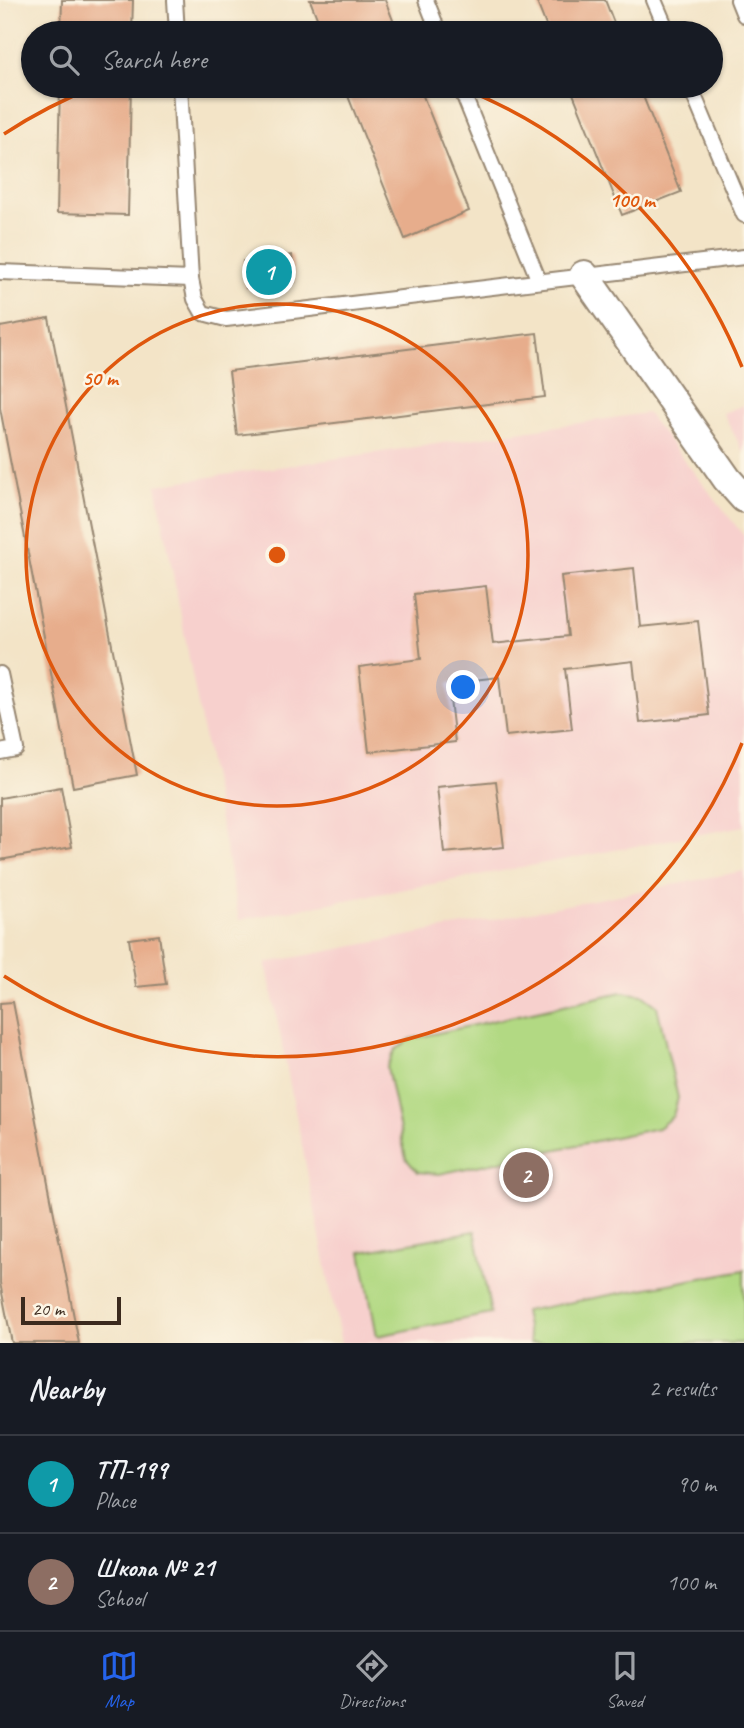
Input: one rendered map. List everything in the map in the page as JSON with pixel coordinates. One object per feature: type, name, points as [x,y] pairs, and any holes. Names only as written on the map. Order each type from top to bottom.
[{"type":"street","points":[[584,275],[727,479],[744,499]]},
{"type":"lane","points":[[175,0],[176,21]]},
{"type":"lane","points":[[426,0],[434,21]]},
{"type":"lane","points":[[654,0],[663,21]]},
{"type":"lane","points":[[738,0],[744,15]]},
{"type":"lane","points":[[181,98],[191,279],[195,299],[203,313],[226,319],[744,257]]},
{"type":"lane","points":[[465,98],[539,281]]},
{"type":"lane","points":[[695,98],[744,215]]},
{"type":"lane","points":[[0,272],[191,279]]},
{"type":"lane","points":[[0,674],[16,749],[0,752]]},
{"type":"shaded area","points":[[744,405],[744,453],[723,413]]},
{"type":"shaded area","points":[[647,413],[744,536],[744,826],[239,920],[156,485]]},
{"type":"shaded area","points":[[744,871],[744,1343],[341,1343],[266,963]]},
{"type":"green space","points":[[622,992],[642,995],[657,1006],[678,1098],[673,1116],[658,1128],[439,1174],[418,1172],[406,1159],[387,1067],[395,1050],[411,1039]]},
{"type":"green space","points":[[475,1231],[491,1314],[377,1336],[361,1252]]},
{"type":"green space","points":[[744,1270],[744,1343],[530,1343],[524,1311]]},
{"type":"building","points":[[62,0],[133,0],[132,21],[61,21]]},
{"type":"building","points":[[310,0],[385,0],[393,21],[318,21]]},
{"type":"building","points":[[536,0],[605,0],[613,21],[544,21]]},
{"type":"building","points":[[60,98],[131,98],[128,215],[57,213]]},
{"type":"building","points":[[349,98],[424,98],[469,211],[405,239]]},
{"type":"building","points":[[575,98],[644,98],[681,192],[622,215]]},
{"type":"building","points":[[292,255],[295,282],[246,288],[243,261]]},
{"type":"building","points":[[49,318],[137,775],[73,787],[0,408],[0,327]]},
{"type":"building","points":[[537,333],[545,397],[237,435],[229,371]]},
{"type":"building","points":[[634,568],[640,627],[698,621],[709,715],[640,723],[633,661],[565,669],[572,729],[506,736],[499,677],[448,683],[455,742],[369,752],[359,667],[421,659],[414,594],[486,586],[493,644],[568,636],[561,576]]},
{"type":"building","points":[[496,781],[504,847],[444,853],[437,787]]},
{"type":"building","points":[[61,787],[72,847],[0,860],[0,798]]},
{"type":"building","points":[[159,935],[166,984],[136,987],[129,939]]},
{"type":"building","points":[[13,1002],[79,1343],[12,1343],[0,1283],[0,1003]]},
{"type":"place","name":"ТП-199","points":[[269,272]]},
{"type":"place","name":"Школа № 21","points":[[526,1175]]}]
